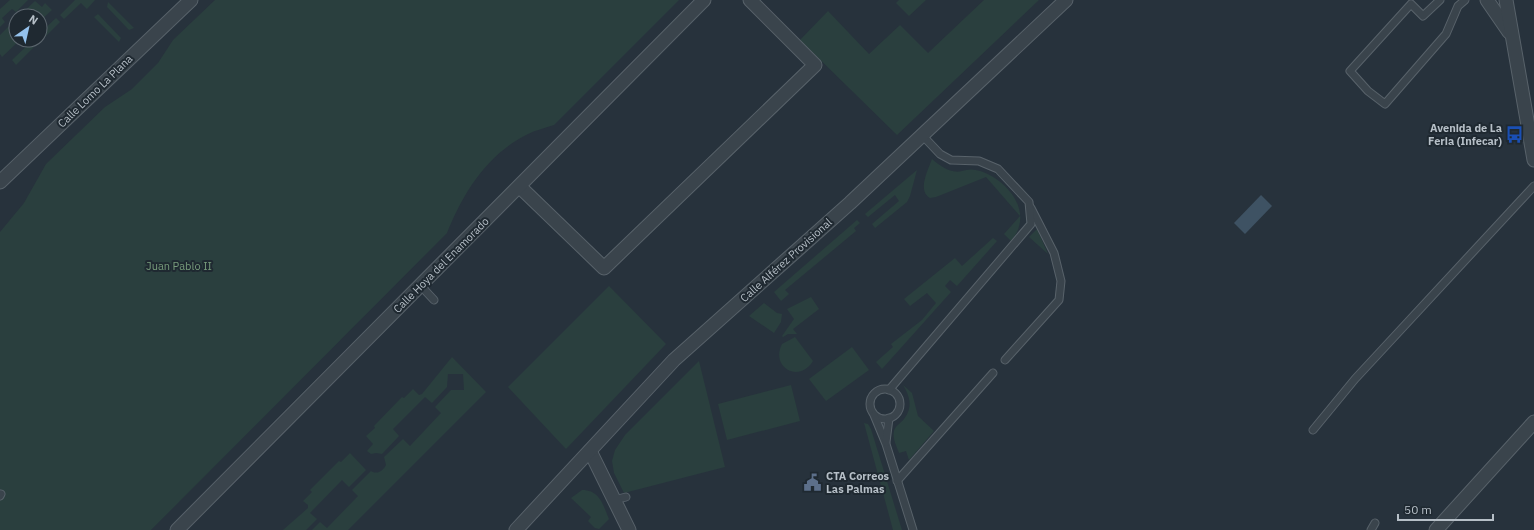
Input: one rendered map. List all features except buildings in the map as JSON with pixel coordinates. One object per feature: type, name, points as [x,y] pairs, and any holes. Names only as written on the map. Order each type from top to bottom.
[{"type":"street","name":"Calle Lomo La Plana","points":[[0,182],[191,0]]},
{"type":"street","name":"Calle Hoya del Enamorado","points":[[177,530],[704,0]]},
{"type":"street","points":[[520,186],[604,268],[815,65],[750,0]]},
{"type":"street","name":"Calle Alférez Provisional","points":[[516,530],[674,360],[850,204],[1066,0]]},
{"type":"street","points":[[1487,0],[1512,35]]},
{"type":"street","points":[[1506,0],[1534,160]]},
{"type":"street","points":[[1436,530],[1534,422]]},
{"type":"street","points":[[590,452],[620,499],[629,530]]},
{"type":"lane","points":[[1440,0],[1423,16],[1411,4],[1350,71],[1368,91],[1385,104],[1446,34],[1458,6],[1465,0]]},
{"type":"lane","points":[[923,136],[940,154],[951,160],[979,161],[998,169],[1029,202],[1054,254],[1061,281],[1059,300],[1005,360]]},
{"type":"lane","points":[[1313,430],[1355,379],[1534,186]]},
{"type":"lane","points":[[889,390],[1031,224],[1029,202]]},
{"type":"lane","points":[[1031,224],[1040,225]]},
{"type":"lane","points":[[420,285],[434,300]]},
{"type":"lane","points":[[897,481],[993,373]]},
{"type":"lane","points":[[874,414],[883,419],[889,418],[896,414],[900,404],[897,395],[889,390],[879,390],[872,396],[870,406],[886,444],[913,530]]},
{"type":"lane","points":[[886,444],[889,418]]},
{"type":"green space","points":[[10,0],[28,0],[20,8],[8,8],[8,13],[2,18],[5,22],[0,27],[0,9]]},
{"type":"green space","points":[[75,0],[95,0],[87,9],[81,3],[64,19],[60,15]]},
{"type":"green space","name":"Juan Pablo II","points":[[215,0],[679,0],[554,125],[531,133],[513,142],[500,152],[478,176],[469,189],[453,218],[447,233],[151,530],[0,530],[0,232],[24,203],[46,164],[105,107],[132,89],[158,63],[173,40]]},
{"type":"green space","points":[[899,0],[926,0],[909,16],[896,3]]},
{"type":"green space","points":[[984,0],[1039,0],[897,135],[800,40],[828,11],[869,54],[900,25],[928,53]]},
{"type":"green space","points":[[35,1],[42,7],[45,3],[52,10],[48,14],[48,8],[28,8]]},
{"type":"green space","points":[[108,2],[134,28],[129,30],[107,7]]},
{"type":"green space","points":[[98,14],[121,38],[119,42],[94,17]]},
{"type":"green space","points":[[56,18],[60,22],[48,34],[48,26]]},
{"type":"green space","points":[[8,27],[8,48],[12,48],[2,57],[0,54],[0,35]]},
{"type":"green space","points":[[25,48],[33,48],[16,65],[12,60]]},
{"type":"green space","points":[[932,159],[942,167],[950,170],[958,172],[976,170],[990,175],[1000,182],[1015,199],[1020,216],[986,177],[930,198],[926,195],[924,185],[926,174]]},
{"type":"green space","points":[[917,170],[907,202],[875,228],[872,224],[899,201],[895,195],[868,217],[865,214]]},
{"type":"green space","points":[[1020,216],[1018,230],[1011,241],[1004,234]]},
{"type":"green space","points":[[857,220],[860,223],[854,228],[856,231],[785,290],[789,294],[781,301],[774,292]]},
{"type":"green space","points":[[1037,229],[1048,254],[1029,237]]},
{"type":"green space","points":[[993,238],[997,241],[957,286],[950,280],[945,286],[951,292],[882,369],[876,362],[893,347],[891,344],[922,320],[936,303],[927,293],[910,306],[904,299],[955,258],[962,266]]},
{"type":"green space","points":[[609,286],[666,344],[566,449],[508,387]]},
{"type":"green space","points":[[811,297],[819,309],[793,329],[797,334],[788,334],[783,337],[782,336],[794,319],[787,309]]},
{"type":"green space","points":[[764,303],[777,313],[782,314],[781,322],[774,333],[749,316]]},
{"type":"green space","points":[[795,337],[813,361],[807,368],[794,372],[783,366],[780,360],[779,352],[782,344]]},
{"type":"green space","points":[[852,347],[869,370],[826,401],[809,379]]},
{"type":"green space","points":[[452,357],[486,392],[348,530],[312,530],[320,522],[327,528],[358,496],[352,490],[371,471],[375,473],[380,472],[383,469],[386,465],[384,457],[403,439],[410,446],[441,413],[435,407],[451,390],[464,390],[463,374],[448,374],[447,387],[432,403],[425,397],[393,429],[399,436],[382,454],[371,454],[367,451],[373,444],[366,436],[375,428],[374,426],[402,397],[404,398],[413,389],[419,395],[422,394]]},
{"type":"green space","points":[[699,361],[725,467],[624,493],[614,473],[612,461],[615,450],[625,435]]},
{"type":"green space","points":[[791,385],[800,421],[727,440],[718,404]]},
{"type":"green space","points":[[903,385],[912,393],[918,416],[934,431],[909,460],[906,451],[899,453],[894,437],[895,429],[909,411],[910,402]]},
{"type":"green space","points":[[864,423],[868,424],[871,429],[902,530],[893,530]]},
{"type":"green space","points":[[350,453],[366,470],[349,487],[342,480],[310,513],[317,519],[306,530],[283,530],[308,508],[308,505],[303,501],[312,492],[310,490],[339,461],[341,462]]},
{"type":"green space","points":[[582,490],[597,495],[605,509],[609,519],[599,529],[595,528],[588,521],[591,517],[571,498]]},
{"type":"water","points":[[1261,195],[1272,206],[1245,234],[1234,223]]},
{"type":"place","name":"Avenida de La Feria (Infecar)","points":[[1515,134]]},
{"type":"place","name":"CTA Correos Las Palmas","points":[[813,482]]}]
